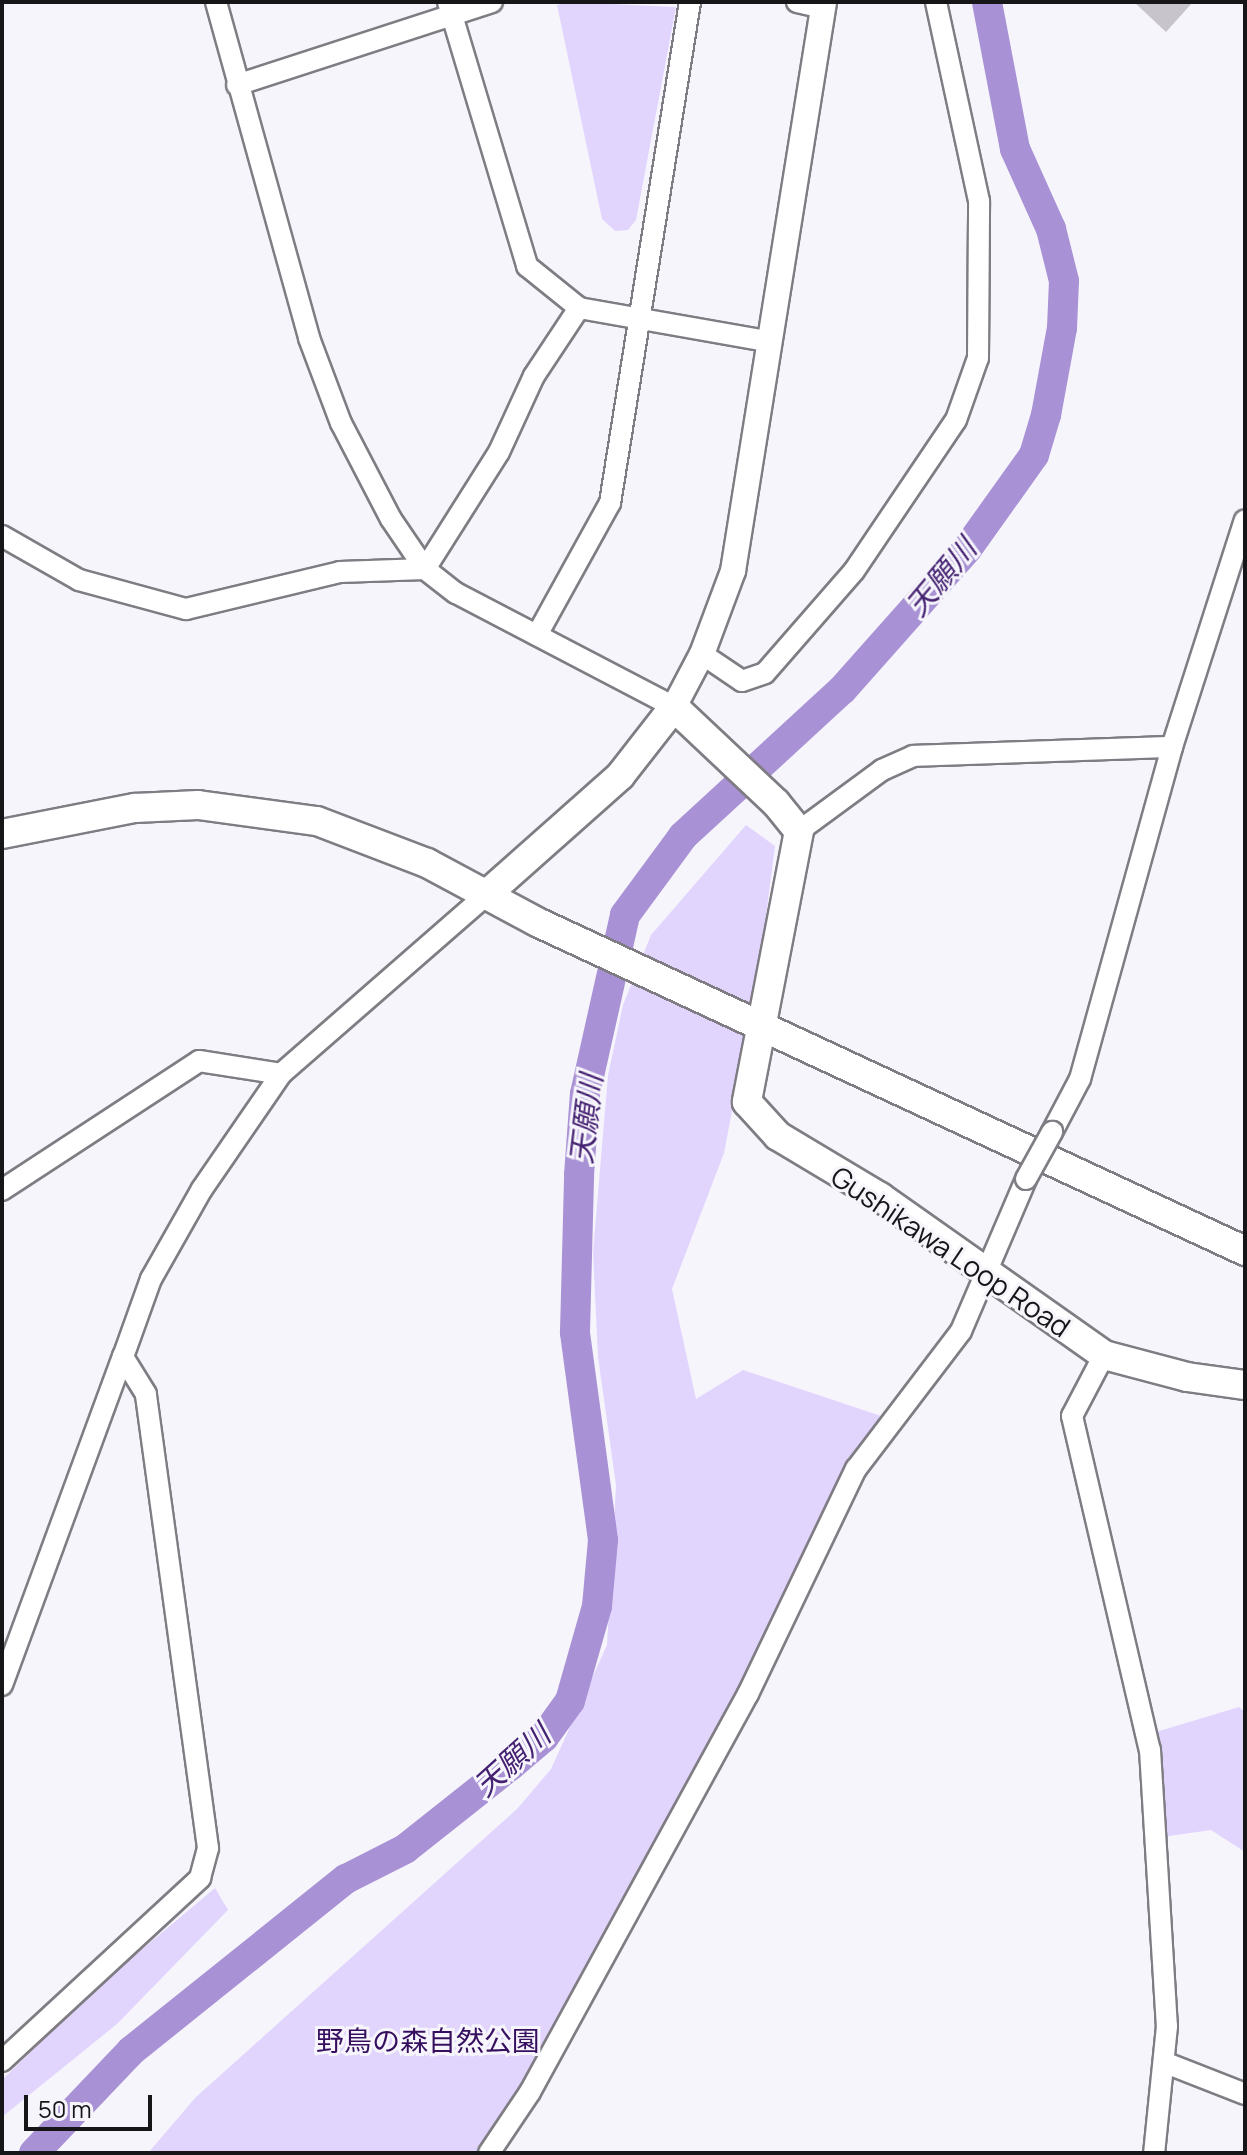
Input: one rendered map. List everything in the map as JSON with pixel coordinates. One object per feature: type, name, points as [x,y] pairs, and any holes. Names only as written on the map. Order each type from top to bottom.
[{"type":"main road","points":[[486,895],[620,776],[674,707],[776,803],[799,831]]},
{"type":"main road","points":[[2,834],[135,808],[198,805],[259,810],[367,838],[537,922],[1245,1251]]},
{"type":"main road","name":"Gushikawa Loop Road","points":[[799,831],[747,1102],[778,1136],[985,1268],[1104,1355],[1187,1377],[1245,1385]]},
{"type":"street","points":[[216,2],[237,85],[324,381],[357,458],[425,569],[456,593],[674,707],[702,654],[733,571],[767,341],[823,5],[797,2]]},
{"type":"street","points":[[237,85],[449,7],[492,2]]},
{"type":"street","points":[[537,635],[610,503],[690,2]]},
{"type":"street","points":[[702,654],[742,681],[765,673],[854,571],[956,420],[978,358],[979,201],[936,2]]},
{"type":"street","points":[[449,7],[527,266],[579,308],[767,341]]},
{"type":"street","points":[[425,569],[499,452],[534,376],[579,308]]},
{"type":"street","points":[[489,2153],[530,2092],[748,1694],[856,1469],[961,1331],[985,1268],[1026,1179],[1080,1079],[1172,747],[1245,520]]},
{"type":"street","points":[[2,536],[99,588],[186,609],[340,572],[425,569]]},
{"type":"street","points":[[799,831],[882,770],[913,756],[1172,747]]},
{"type":"street","points":[[2,1685],[151,1279],[202,1189],[281,1074],[486,895]]},
{"type":"street","points":[[2,1190],[199,1061],[281,1074]]},
{"type":"street","points":[[1104,1355],[1072,1416],[1150,1750],[1166,2063],[1154,2153]]},
{"type":"street","points":[[2,2061],[200,1878],[208,1848],[146,1394],[123,1357]]},
{"type":"street","points":[[1166,2063],[1245,2094]]},
{"type":"green space","points":[[567,2],[676,7],[636,220],[628,230],[615,231],[602,219],[557,5]]},
{"type":"green space","name":"野鳥の森自然公園","points":[[746,825],[775,846],[759,970],[724,1153],[672,1289],[696,1399],[743,1370],[893,1420],[748,1694],[489,2153],[148,2153],[196,2097],[518,1808],[551,1769],[607,1645],[616,1485],[598,1357],[593,1252],[608,1075],[623,1005],[651,935]]},
{"type":"green space","points":[[1239,1707],[1245,1712],[1245,1852],[1211,1830],[1156,1838],[1146,1735]]},
{"type":"green space","points":[[215,1888],[228,1910],[117,2024],[2,2117],[2,2080],[96,1988]]},
{"type":"building","points":[[1134,2],[1193,2],[1166,32]]},
{"type":"waterway","name":"天願川","points":[[34,2153],[131,2051],[346,1879],[405,1849],[511,1765],[544,1737],[570,1701],[597,1606],[603,1540],[575,1332],[579,1175],[585,1094],[625,915],[683,836],[842,690],[967,549],[1034,455],[1046,415],[1062,328],[1064,281],[1051,229],[1015,149],[987,2]]}]
